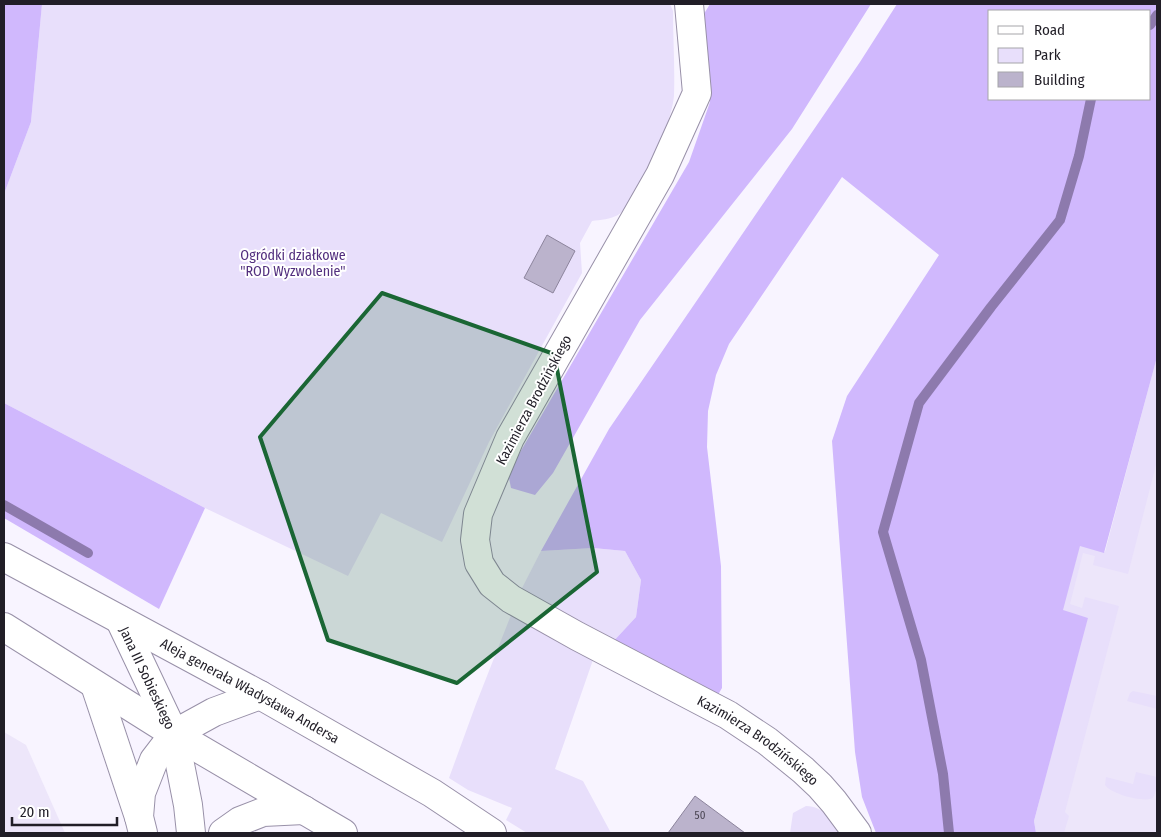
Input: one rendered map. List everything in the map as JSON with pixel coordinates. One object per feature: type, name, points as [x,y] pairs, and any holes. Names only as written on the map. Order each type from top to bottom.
[{"type":"street","name":"Kazimierza Brodzińskiego","points":[[689,4],[697,93],[660,175],[510,438],[478,514],[475,540],[479,562],[492,584],[511,599],[577,636],[728,715],[767,741],[820,786],[857,833]]},
{"type":"street","name":"Aleja generała Władysława Andersa","points":[[4,557],[260,695],[432,793],[492,833]]},
{"type":"street","name":"Jana III Sobieskiego","points":[[120,620],[174,734],[188,805],[191,833]]},
{"type":"street","points":[[4,627],[174,734],[343,833]]},
{"type":"street","points":[[95,685],[141,825]]},
{"type":"street","name":"Jana III Sobieskiego","points":[[141,825],[141,793],[154,760],[174,734],[214,712],[260,695]]},
{"type":"street","points":[[223,833],[240,820],[263,812],[304,810]]},
{"type":"highlighted area","points":[[382,293],[554,354],[597,572],[457,683],[328,640],[260,437]]},
{"type":"shaded area","points":[[4,4],[42,4],[31,122],[4,194]]},
{"type":"shaded area","points":[[710,4],[871,4],[792,129],[640,320],[553,473],[535,495],[511,488],[508,473],[689,162],[710,102],[702,17]]},
{"type":"shaded area","points":[[897,4],[1157,4],[1157,357],[1104,553],[1080,546],[1063,610],[1088,618],[1034,821],[1036,833],[876,833],[862,797],[855,752],[832,441],[847,396],[939,255],[842,177],[729,344],[716,375],[708,411],[707,447],[721,566],[722,688],[716,698],[610,645],[636,617],[641,580],[625,551],[593,548],[541,551],[609,429],[860,62]]},
{"type":"shaded area","points":[[1157,357],[1157,833],[1036,833],[1062,611],[1080,545],[1105,552]]},
{"type":"shaded area","points":[[4,403],[205,508],[159,609],[4,518]]},
{"type":"shaded area","points":[[4,732],[26,745],[65,833],[4,833]]},
{"type":"green space","name":"Ogródki działkowe \"ROD Wyzwolenie\"","points":[[42,4],[670,4],[673,11],[674,95],[668,122],[654,160],[635,194],[618,215],[592,221],[580,243],[582,273],[489,442],[442,542],[381,513],[348,576],[205,508],[4,403],[4,194],[31,122]]},
{"type":"green space","points":[[1157,357],[1157,461],[1128,574],[1093,565],[1095,556],[1083,553],[1070,604],[1082,608],[1085,597],[1119,606],[1065,812],[1069,816],[1064,833],[1036,833],[1034,821],[1088,618],[1062,611],[1080,545],[1105,552]]},
{"type":"green space","points":[[593,548],[625,551],[641,580],[636,617],[610,645],[521,590],[541,551]]},
{"type":"green space","points":[[513,610],[594,657],[555,769],[583,781],[611,833],[527,833],[506,820],[512,808],[468,790],[449,778]]},
{"type":"green space","points":[[1133,691],[1157,696],[1157,709],[1127,701],[1130,693]]},
{"type":"green space","points":[[1136,772],[1157,777],[1157,788],[1153,798],[1128,797],[1114,792],[1105,785],[1106,777],[1133,784]]},
{"type":"green space","points":[[806,806],[818,808],[822,811],[840,833],[790,833],[793,813]]},
{"type":"building","points":[[547,235],[575,251],[553,293],[524,278]]},
{"type":"building","points":[[695,796],[745,833],[668,833]]},
{"type":"waterway","points":[[1151,24],[1157,15]]},
{"type":"waterway","points":[[949,833],[943,774],[921,660],[883,532],[919,403],[991,307],[1060,220],[1079,156],[1091,100]]},
{"type":"waterway","points":[[4,505],[88,553]]}]
